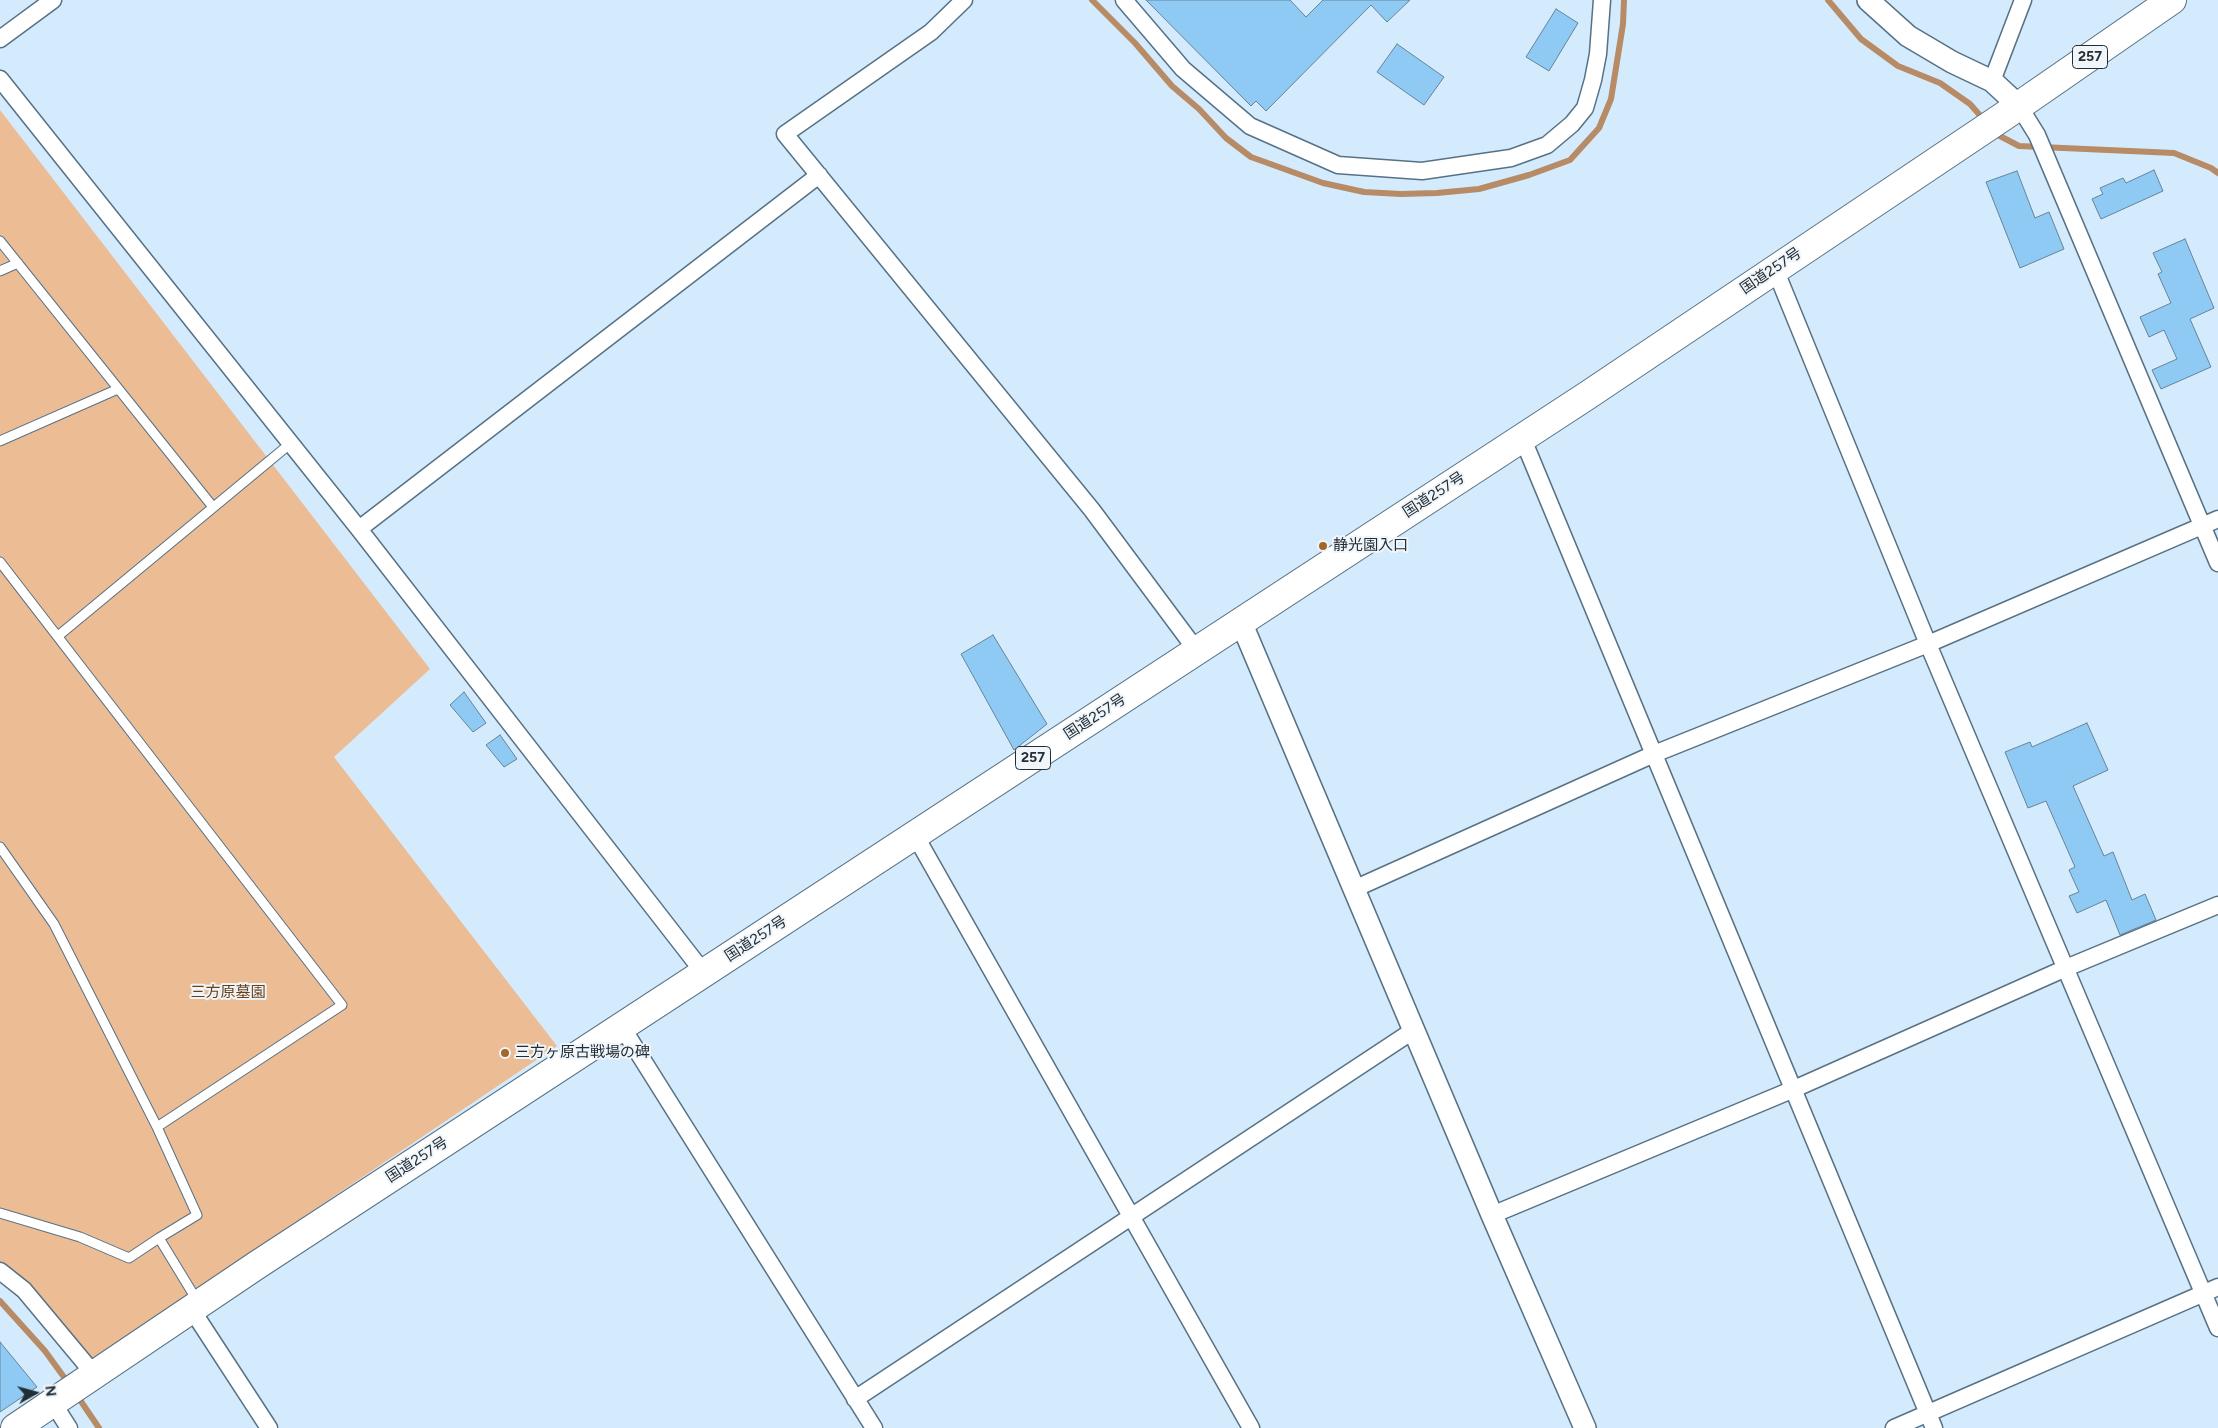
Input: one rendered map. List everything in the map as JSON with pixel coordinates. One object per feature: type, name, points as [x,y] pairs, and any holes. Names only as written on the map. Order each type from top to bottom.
[{"type":"highway","name":"国道257号","points":[[15,1428],[704,973],[1522,438],[1983,131],[2172,0]]},
{"type":"street","points":[[0,39],[53,0]]},
{"type":"street","points":[[964,0],[931,32],[785,134],[1092,510],[1197,650]]},
{"type":"street","points":[[1124,0],[1184,69],[1250,126],[1338,165],[1422,171],[1511,158],[1547,145],[1572,124],[1584,108],[1593,80],[1598,54],[1602,0]]},
{"type":"street","points":[[1868,0],[1908,36],[1952,62],[1992,81],[2013,110],[2037,135],[2218,563]]},
{"type":"street","points":[[1992,81],[2023,0]]},
{"type":"street","points":[[0,79],[291,443],[704,973]]},
{"type":"street","points":[[359,530],[819,175]]},
{"type":"street","points":[[1775,268],[1928,644],[2066,968],[2211,1290],[2218,1328]]},
{"type":"street","points":[[1522,438],[1931,1421]]},
{"type":"street","points":[[1354,889],[1654,754],[1928,644],[2218,519]]},
{"type":"street","points":[[1241,622],[1492,1215],[1585,1428]]},
{"type":"street","points":[[915,835],[1251,1428]]},
{"type":"street","points":[[1492,1215],[1794,1089],[2066,968],[2218,905]]},
{"type":"street","points":[[622,1027],[874,1428]]},
{"type":"street","points":[[855,1400],[1414,1030]]},
{"type":"street","points":[[0,1271],[24,1290],[73,1389],[69,1428]]},
{"type":"street","points":[[1894,1428],[1931,1421],[2211,1290]]},
{"type":"street","points":[[196,1307],[269,1428]]},
{"type":"lane","points":[[0,241],[213,507]]},
{"type":"lane","points":[[0,271],[18,263]]},
{"type":"lane","points":[[0,441],[118,389]]},
{"type":"lane","points":[[58,636],[291,443]]},
{"type":"lane","points":[[0,562],[342,1005],[157,1127]]},
{"type":"lane","points":[[0,847],[54,924],[157,1127],[197,1215],[129,1258],[80,1237],[0,1213]]},
{"type":"lane","points":[[160,1238],[196,1307]]},
{"type":"green space","name":"三方原墓園","points":[[0,110],[430,669],[334,757],[557,1046],[88,1362],[0,1264]]},
{"type":"building","points":[[1146,0],[1290,0],[1306,17],[1323,0],[1410,0],[1387,22],[1371,5],[1266,111],[1256,101],[1251,106]]},
{"type":"building","points":[[1556,9],[1578,23],[1549,71],[1526,57]]},
{"type":"building","points":[[1397,44],[1444,77],[1424,105],[1377,72]]},
{"type":"building","points":[[2154,170],[2163,191],[2101,219],[2092,199],[2103,194],[2100,188],[2123,178],[2126,183]]},
{"type":"building","points":[[2017,171],[2035,218],[2049,212],[2064,249],[2020,268],[1986,182]]},
{"type":"building","points":[[2185,239],[2214,308],[2190,319],[2211,367],[2161,389],[2152,370],[2177,359],[2164,330],[2149,337],[2140,317],[2171,303],[2158,274],[2162,272],[2153,253]]},
{"type":"building","points":[[993,635],[1047,724],[1014,750],[961,654]]},
{"type":"building","points":[[464,692],[486,723],[473,732],[450,705]]},
{"type":"building","points":[[2087,723],[2108,770],[2073,786],[2104,856],[2113,852],[2132,900],[2145,894],[2156,920],[2120,935],[2106,900],[2077,913],[2069,896],[2079,892],[2069,870],[2075,867],[2046,801],[2028,808],[2005,752],[2030,742],[2032,747]]},
{"type":"building","points":[[500,735],[517,759],[504,767],[486,745]]},
{"type":"building","points":[[0,1342],[37,1387],[0,1412]]},
{"type":"waterway","points":[[1092,0],[1135,43],[1172,86],[1199,109],[1226,138],[1251,157],[1323,183],[1364,192],[1401,194],[1479,189],[1529,175],[1570,160],[1599,128],[1611,99],[1623,24],[1624,0]]},
{"type":"waterway","points":[[1828,0],[1861,39],[1898,66],[1940,83],[1970,104],[1985,121]]},
{"type":"waterway","points":[[1994,131],[2019,146],[2174,153],[2211,168],[2218,173]]},
{"type":"waterway","points":[[0,1301],[45,1351],[69,1384]]},
{"type":"waterway","points":[[76,1394],[99,1428]]},
{"type":"place","name":"静光園入口","points":[[1323,546]]},
{"type":"place","name":"三方ヶ原古戦場の碑","points":[[505,1053]]}]
